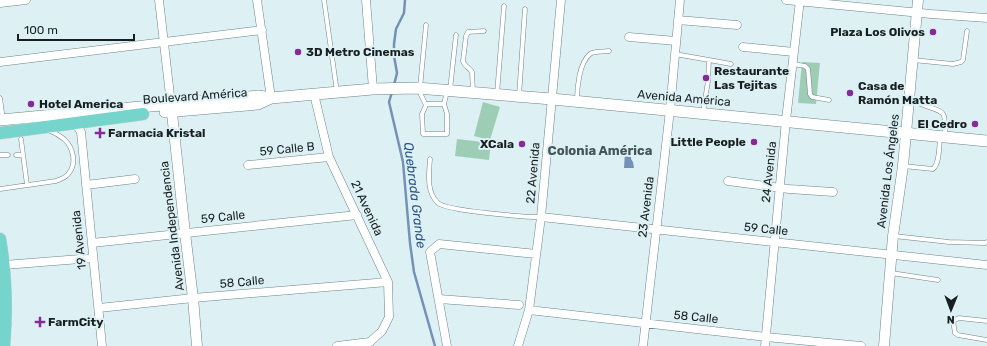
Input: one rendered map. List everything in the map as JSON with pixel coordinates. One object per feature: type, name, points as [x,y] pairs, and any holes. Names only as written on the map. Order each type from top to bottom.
[{"type":"main road","name":"Avenida América","points":[[375,89],[418,88],[552,98],[987,141]]},
{"type":"main road","name":"Boulevard América","points":[[1,122],[171,107],[258,96],[271,98],[375,89]]},
{"type":"main road","name":"Boulevard América","points":[[1,122],[126,113],[143,114],[171,107]]},
{"type":"main road","points":[[0,133],[76,126],[88,121],[143,114]]},
{"type":"main road","points":[[0,239],[4,266],[6,320],[4,346]]},
{"type":"street","points":[[0,3],[26,0]]},
{"type":"street","points":[[159,0],[171,107]]},
{"type":"street","points":[[257,0],[271,98]]},
{"type":"street","points":[[366,0],[375,89]]},
{"type":"street","name":"22 Avenida","points":[[518,346],[529,310],[541,217],[561,0]]},
{"type":"street","name":"23 Avenida","points":[[644,346],[670,110],[680,0]]},
{"type":"street","points":[[786,0],[858,4],[917,13],[987,18]]},
{"type":"street","name":"Avenida Los Ángeles","points":[[884,346],[893,236],[903,166],[918,0]]},
{"type":"street","name":"24 Avenida","points":[[765,346],[786,120],[800,1]]},
{"type":"street","points":[[678,20],[737,25]]},
{"type":"street","points":[[0,62],[262,30]]},
{"type":"street","points":[[628,37],[676,40]]},
{"type":"street","points":[[743,47],[794,52]]},
{"type":"street","name":"21 Avenida","points":[[314,94],[329,157],[388,282],[389,317],[382,332],[370,342],[337,346]]},
{"type":"street","name":"Avenida Independencia","points":[[171,107],[193,298],[197,346]]},
{"type":"street","name":"19 Avenida","points":[[76,126],[86,185],[102,346]]},
{"type":"street","name":"59 Calle B","points":[[248,165],[329,157]]},
{"type":"street","points":[[86,185],[135,179]]},
{"type":"street","points":[[728,180],[780,188],[833,192]]},
{"type":"street","name":"59 Calle","points":[[92,243],[357,215]]},
{"type":"street","name":"59 Calle","points":[[541,217],[656,228],[987,265]]},
{"type":"street","points":[[448,346],[430,252],[439,244],[536,254]]},
{"type":"street","points":[[4,266],[93,258]]},
{"type":"street","name":"58 Calle","points":[[98,308],[193,298],[388,282]]},
{"type":"street","points":[[439,299],[519,305]]},
{"type":"street","name":"58 Calle","points":[[529,310],[766,337],[861,346]]},
{"type":"lane","points":[[324,0],[337,92]]},
{"type":"lane","points":[[497,94],[504,6]]},
{"type":"lane","points":[[520,96],[525,9]]},
{"type":"lane","points":[[426,25],[418,88],[426,104]]},
{"type":"lane","points":[[473,92],[472,72],[463,61],[466,36],[468,32],[484,31]]},
{"type":"lane","points":[[913,60],[953,64],[961,62],[963,60],[967,31]]},
{"type":"lane","points":[[426,104],[422,114],[423,134],[446,135],[447,114],[444,104],[448,91],[456,35]]},
{"type":"lane","points":[[577,101],[578,79],[585,61],[589,55],[594,52],[609,51]]},
{"type":"lane","points":[[675,54],[731,64]]},
{"type":"lane","points":[[703,113],[708,81],[709,60]]},
{"type":"lane","points":[[793,64],[805,66],[808,69],[810,94],[812,97],[829,100]]},
{"type":"lane","points":[[0,100],[1,122]]},
{"type":"lane","points":[[426,104],[444,104]]},
{"type":"lane","points":[[903,166],[933,169],[936,167],[945,116],[941,111],[920,104]]},
{"type":"lane","points":[[0,189],[56,181],[63,179],[68,174],[72,167],[73,159],[70,147],[65,140],[44,128]]},
{"type":"lane","points":[[21,138],[26,185]]},
{"type":"lane","points":[[0,155],[8,155]]},
{"type":"lane","points":[[16,155],[23,155]]},
{"type":"lane","points":[[430,159],[428,182],[433,196],[438,204],[464,210],[541,217]]},
{"type":"lane","points":[[893,236],[949,242],[987,242]]},
{"type":"lane","points":[[890,273],[938,280]]},
{"type":"lane","points":[[987,321],[959,318],[953,321],[953,325],[955,333],[958,335],[987,340]]},
{"type":"green space","points":[[802,62],[820,63],[816,104],[798,103]]},
{"type":"green space","points":[[483,102],[500,107],[490,140],[474,136]]},
{"type":"green space","points":[[457,139],[491,143],[489,160],[455,156]]},
{"type":"water","points":[[625,152],[631,152],[631,159],[634,168],[624,168]]},
{"type":"waterway","name":"Quebrada Grande","points":[[394,85],[397,73],[394,56],[394,44],[396,29],[404,13],[405,0]]},
{"type":"waterway","name":"Quebrada Grande","points":[[392,92],[389,102],[403,162],[414,272],[435,346]]},
{"type":"place","name":"Plaza Los Olivos","points":[[933,32]]},
{"type":"place","name":"3D Metro Cinemas","points":[[298,52]]},
{"type":"place","name":"Restaurante Las Tejitas","points":[[706,78]]},
{"type":"place","name":"Casa de Ramón Matta","points":[[850,93]]},
{"type":"place","name":"Hotel America","points":[[31,104]]},
{"type":"place","name":"El Cedro","points":[[975,124]]},
{"type":"place","name":"Farmacia Kristal","points":[[100,133]]},
{"type":"place","name":"Little People","points":[[754,142]]},
{"type":"place","name":"XCala","points":[[522,144]]},
{"type":"place","name":"FarmCity","points":[[40,322]]},
{"type":"district","name":"Colonia América","points":[[600,150]]}]
